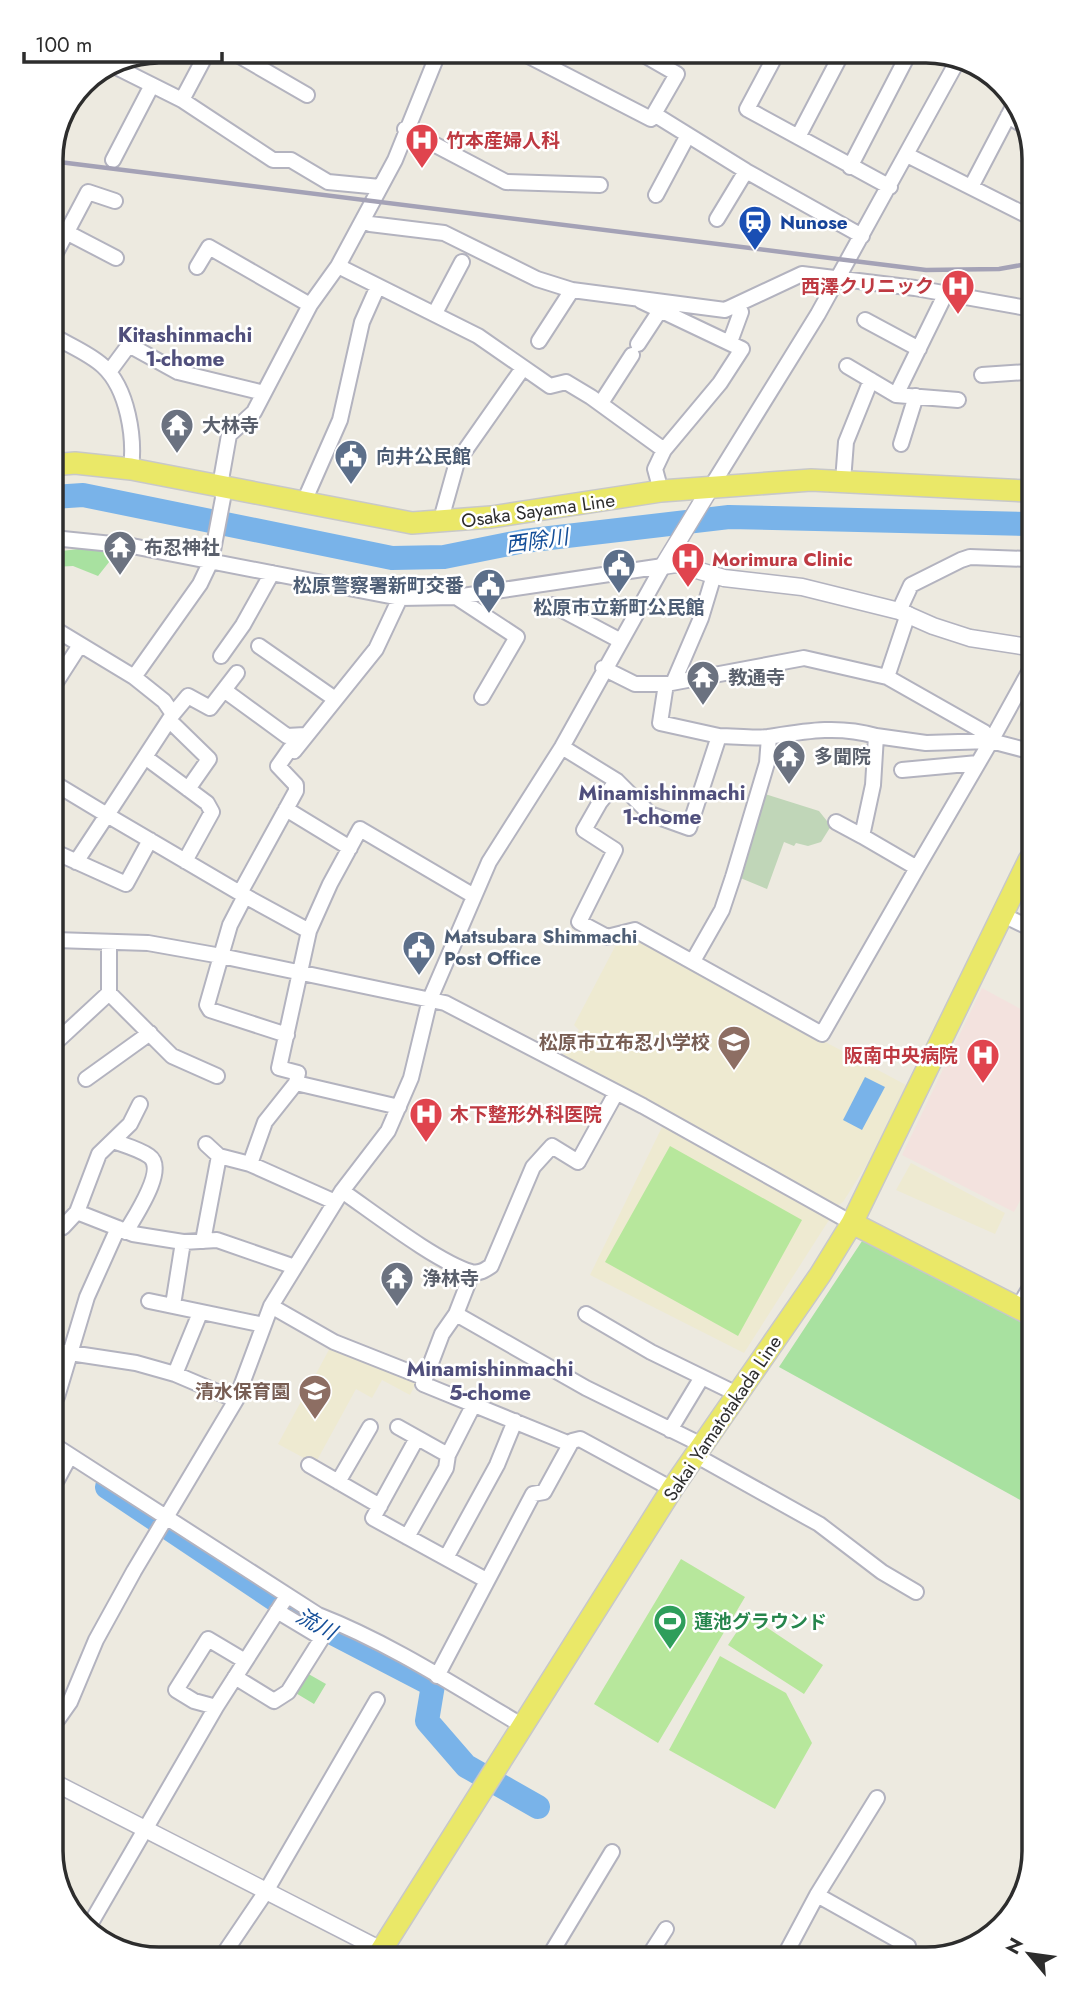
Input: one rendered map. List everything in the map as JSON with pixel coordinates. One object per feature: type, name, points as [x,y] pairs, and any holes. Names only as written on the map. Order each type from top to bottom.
[{"type":"main road","name":"Osaka Sayama Line","points":[[63,464],[131,469],[223,491],[385,520],[440,523],[661,491],[708,490],[811,480],[1022,491]]},
{"type":"main road","name":"Sakai Yamatotakada Line","points":[[388,1947],[490,1775],[672,1489],[852,1223],[1022,876]]},
{"type":"main road","points":[[852,1223],[1022,1309]]},
{"type":"street","points":[[182,100],[202,63]]},
{"type":"street","points":[[252,63],[307,95]]},
{"type":"street","points":[[134,677],[200,584],[212,560],[223,491],[225,447],[229,435],[254,412],[310,305],[366,223],[380,187],[395,160],[405,129],[434,63]]},
{"type":"street","points":[[542,63],[651,119],[677,74],[658,63]]},
{"type":"street","points":[[771,63],[747,108],[890,187]]},
{"type":"street","points":[[798,137],[837,63]]},
{"type":"street","points":[[850,167],[904,63]]},
{"type":"street","points":[[63,1712],[70,1702],[96,1640],[164,1518],[236,1401],[271,1306],[339,1197],[388,1132],[411,1078],[430,999],[489,862],[562,747],[619,640],[862,236],[954,67]]},
{"type":"street","points":[[122,70],[182,100],[273,160],[291,160],[328,182],[380,187]]},
{"type":"street","points":[[114,160],[152,85]]},
{"type":"street","points":[[971,187],[1010,112]]},
{"type":"street","points":[[654,114],[746,171],[862,236]]},
{"type":"street","points":[[405,129],[506,181],[600,185]]},
{"type":"street","points":[[656,195],[688,135]]},
{"type":"street","points":[[907,155],[1022,213]]},
{"type":"street","points":[[717,219],[746,171]]},
{"type":"street","points":[[63,242],[88,192],[115,201]]},
{"type":"street","points":[[366,223],[444,233],[537,279],[572,290],[725,310],[802,274],[838,277],[1022,307]]},
{"type":"street","points":[[68,233],[116,258]]},
{"type":"street","points":[[197,267],[209,247],[310,305]]},
{"type":"street","points":[[435,313],[462,262]]},
{"type":"street","points":[[338,266],[478,337],[550,386],[566,382],[664,450]]},
{"type":"street","points":[[303,505],[340,420],[362,322],[378,286]]},
{"type":"street","points":[[539,341],[572,290]]},
{"type":"street","points":[[896,395],[945,295]]},
{"type":"street","points":[[634,297],[659,312],[742,349],[720,383],[664,450],[655,469],[661,491]]},
{"type":"street","points":[[730,342],[741,312],[737,305]]},
{"type":"street","points":[[601,404],[659,312]]},
{"type":"street","points":[[865,320],[919,349]]},
{"type":"street","points":[[63,342],[101,364],[117,385],[132,434],[131,469]]},
{"type":"street","points":[[109,372],[130,345],[178,372],[264,393]]},
{"type":"street","points":[[847,366],[896,395],[958,400]]},
{"type":"street","points":[[440,523],[457,462],[523,368]]},
{"type":"street","points":[[982,375],[1022,372]]},
{"type":"street","points":[[843,481],[846,442],[871,380]]},
{"type":"street","points":[[901,444],[916,396]]},
{"type":"street","points":[[63,539],[108,542],[212,560],[400,598],[457,597],[665,563],[714,575],[802,587],[904,612],[970,638],[1022,646]]},
{"type":"street","points":[[887,677],[911,585],[970,557],[1022,559]]},
{"type":"street","points":[[221,656],[243,625],[272,573]]},
{"type":"street","points":[[714,575],[701,618],[670,683],[660,723],[719,736],[769,737],[779,733],[836,729],[926,744],[991,741],[1022,749]]},
{"type":"street","points":[[457,597],[517,636],[482,697]]},
{"type":"street","points":[[286,1035],[210,1010],[207,1006],[220,956],[242,894],[296,791],[296,785],[278,766],[279,762],[290,749],[294,751],[376,649],[400,598]]},
{"type":"street","points":[[553,605],[619,640]]},
{"type":"street","points":[[63,634],[134,677],[164,701],[171,718],[209,759],[188,789]]},
{"type":"street","points":[[63,672],[80,645]]},
{"type":"street","points":[[259,646],[335,699]]},
{"type":"street","points":[[603,668],[635,684],[670,683],[804,658],[887,677],[984,732],[991,741]]},
{"type":"street","points":[[76,862],[188,696],[210,708],[237,673]]},
{"type":"street","points":[[617,781],[600,802],[584,830],[615,850],[579,922],[607,937],[635,930],[822,1034],[1022,683]]},
{"type":"street","points":[[224,690],[286,736],[305,735]]},
{"type":"street","points":[[562,747],[617,781],[650,814],[689,828],[719,736]]},
{"type":"street","points":[[862,836],[870,812],[876,736]]},
{"type":"street","points":[[693,961],[722,909],[733,877],[767,763],[769,737]]},
{"type":"street","points":[[145,757],[207,803],[212,812],[185,861]]},
{"type":"street","points":[[902,770],[978,763]]},
{"type":"street","points":[[63,788],[310,931]]},
{"type":"street","points":[[286,809],[349,848]]},
{"type":"street","points":[[836,822],[916,868]]},
{"type":"street","points":[[250,1164],[265,1122],[296,1083],[298,1073],[279,1068],[310,931],[360,829],[474,896]]},
{"type":"street","points":[[63,856],[126,884],[150,840]]},
{"type":"street","points":[[1003,915],[1022,924]]},
{"type":"street","points":[[63,940],[148,943],[444,1003],[616,1093],[852,1223]]},
{"type":"street","points":[[108,942],[108,993],[172,1056],[218,1076]]},
{"type":"street","points":[[63,1035],[108,993]]},
{"type":"street","points":[[86,1079],[150,1033]]},
{"type":"street","points":[[296,1083],[399,1107]]},
{"type":"street","points":[[206,1144],[219,1156],[250,1164],[339,1197],[472,1273],[483,1272],[491,1266],[533,1167],[552,1146],[579,1162],[616,1093]]},
{"type":"street","points":[[63,1227],[77,1212],[99,1154],[130,1124],[140,1104]]},
{"type":"street","points":[[113,1140],[151,1157],[156,1166],[152,1184],[98,1268],[63,1353],[136,1363],[175,1374],[236,1401]]},
{"type":"street","points":[[203,1241],[219,1156]]},
{"type":"street","points":[[77,1212],[122,1230],[183,1242],[217,1240],[295,1267]]},
{"type":"street","points":[[173,1305],[183,1242]]},
{"type":"street","points":[[472,1273],[456,1314],[442,1334],[423,1384],[570,1444]]},
{"type":"street","points":[[149,1301],[264,1325]]},
{"type":"street","points":[[271,1306],[334,1342],[425,1378]]},
{"type":"street","points":[[175,1374],[200,1313]]},
{"type":"street","points":[[456,1314],[586,1388],[670,1430],[819,1524],[882,1572],[916,1592]]},
{"type":"street","points":[[586,1314],[737,1394]]},
{"type":"street","points":[[670,1430],[702,1377]]},
{"type":"street","points":[[407,1537],[446,1468],[448,1455],[474,1404]]},
{"type":"street","points":[[446,1558],[497,1465],[515,1421]]},
{"type":"street","points":[[338,1482],[370,1427]]},
{"type":"street","points":[[398,1427],[448,1455]]},
{"type":"street","points":[[417,1438],[373,1518],[486,1580]]},
{"type":"street","points":[[437,1676],[533,1494],[544,1492],[570,1444],[580,1439],[672,1489]]},
{"type":"street","points":[[63,1451],[164,1518],[282,1603],[322,1638],[288,1692],[274,1701],[235,1677]]},
{"type":"street","points":[[63,1469],[70,1456]]},
{"type":"street","points":[[309,1465],[380,1506]]},
{"type":"street","points":[[93,1920],[216,1707],[282,1603]]},
{"type":"street","points":[[282,1603],[437,1676],[523,1726]]},
{"type":"street","points":[[216,1707],[194,1701],[176,1690],[208,1639],[245,1661]]},
{"type":"street","points":[[228,1947],[265,1893],[377,1700]]},
{"type":"street","points":[[63,1787],[370,1947]]},
{"type":"street","points":[[789,1947],[817,1895],[877,1798]]},
{"type":"street","points":[[555,1947],[612,1852]]},
{"type":"street","points":[[817,1895],[908,1946]]},
{"type":"street","points":[[654,1947],[666,1929]]},
{"type":"shaded area","name":"松原市立布忍小学校","points":[[619,939],[647,940],[711,981],[906,1085],[869,1161],[843,1202],[837,1206],[562,1058],[579,1030],[574,1025]]},
{"type":"shaded area","name":"阪南中央病院","points":[[982,988],[1022,1010],[1022,1197],[1014,1212],[902,1155]]},
{"type":"shaded area","points":[[663,1125],[829,1220],[744,1353],[590,1275]]},
{"type":"shaded area","points":[[911,1163],[1005,1213],[995,1234],[896,1190]]},
{"type":"shaded area","name":"清水保育園","points":[[331,1346],[355,1359],[371,1359],[416,1383],[410,1395],[382,1380],[372,1398],[356,1389],[315,1464],[278,1444]]},
{"type":"green space","points":[[95,547],[117,552],[98,576],[73,566],[63,566],[63,551]]},
{"type":"green space","points":[[765,794],[819,811],[831,826],[821,842],[808,846],[796,843],[794,846],[784,842],[767,889],[738,877]]},
{"type":"green space","points":[[670,1146],[802,1220],[738,1336],[605,1262]]},
{"type":"green space","points":[[864,1238],[1022,1320],[1022,1501],[779,1367]]},
{"type":"green space","name":"蓮池グラウンド","points":[[681,1559],[745,1597],[658,1743],[594,1704]]},
{"type":"green space","points":[[748,1615],[823,1665],[804,1694],[728,1645]]},
{"type":"green space","points":[[720,1656],[786,1693],[812,1743],[775,1809],[669,1750]]},
{"type":"green space","points":[[305,1672],[326,1684],[314,1704],[294,1692]]},
{"type":"water","points":[[865,1077],[885,1087],[862,1130],[843,1120]]},
{"type":"waterway","name":"西除川","points":[[63,496],[83,495],[392,558],[444,557],[524,541],[729,517],[1022,524]]},
{"type":"waterway","name":"流川","points":[[107,1487],[298,1615],[433,1685],[427,1721],[466,1766],[538,1807]]},
{"type":"railway","points":[[63,162],[926,270],[999,269],[1022,265]]},
{"type":"place","name":"竹本産婦人科","points":[[422,170]]},
{"type":"place","name":"Nunose","points":[[755,252]]},
{"type":"place","name":"西澤クリニック","points":[[958,316]]},
{"type":"place","name":"大林寺","points":[[177,455]]},
{"type":"place","name":"向井公民館","points":[[351,486]]},
{"type":"place","name":"布忍神社","points":[[120,577]]},
{"type":"place","name":"Morimura Clinic","points":[[688,589]]},
{"type":"place","name":"松原市立新町公民館","points":[[619,595]]},
{"type":"place","name":"松原警察署新町交番","points":[[489,615]]},
{"type":"place","name":"教通寺","points":[[703,707]]},
{"type":"place","name":"多聞院","points":[[789,786]]},
{"type":"place","name":"Matsubara Shimmachi Post Office","points":[[419,977]]},
{"type":"place","name":"松原市立布忍小学校","points":[[734,1072]]},
{"type":"place","name":"阪南中央病院","points":[[983,1085]]},
{"type":"place","name":"木下整形外科医院","points":[[426,1144]]},
{"type":"place","name":"浄林寺","points":[[397,1308]]},
{"type":"place","name":"清水保育園","points":[[315,1421]]},
{"type":"place","name":"蓮池グラウンド","points":[[670,1651]]},
{"type":"district","name":"Kitashinmachi 1-chome","points":[[185,347]]},
{"type":"district","name":"Minamishinmachi 1-chome","points":[[662,805]]},
{"type":"district","name":"Minamishinmachi 5-chome","points":[[490,1381]]}]
